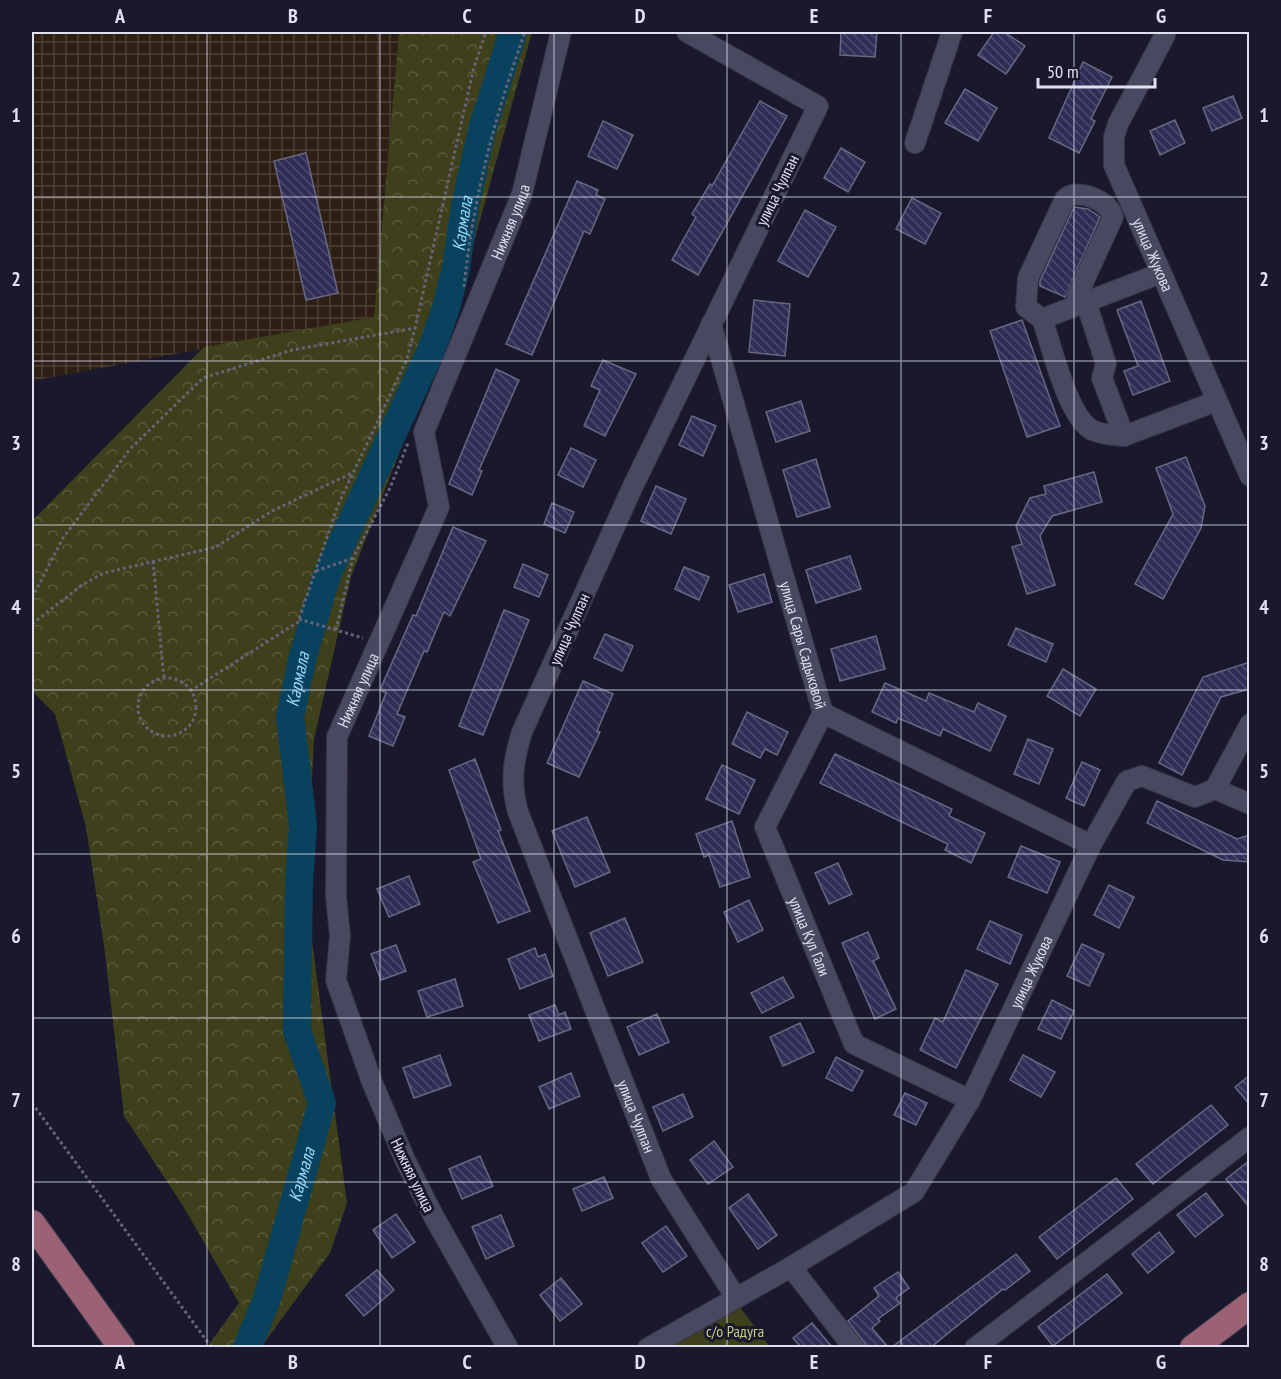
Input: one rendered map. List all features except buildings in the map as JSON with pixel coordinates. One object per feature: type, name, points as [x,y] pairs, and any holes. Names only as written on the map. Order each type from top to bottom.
[{"type":"main road","points":[[32,1223],[122,1347]]},
{"type":"main road","points":[[1192,1347],[1250,1305]]},
{"type":"street","name":"Нижняя улица","points":[[508,1347],[434,1217],[405,1160],[376,1093],[336,980],[340,936],[336,897],[337,737],[439,507],[424,432],[522,194],[561,32]]},
{"type":"street","name":"улица Чулпан","points":[[687,32],[818,106],[633,486],[522,732],[514,758],[511,781],[527,835],[662,1179],[736,1298]]},
{"type":"street","points":[[915,143],[952,32]]},
{"type":"street","name":"улица Жукова","points":[[1165,34],[1118,124],[1113,152],[1119,177],[1250,477]]},
{"type":"street","points":[[1086,302],[1081,302],[1077,296],[1113,218],[1108,207],[1079,193],[1073,193],[1065,199],[1028,278],[1026,307],[1042,319],[1075,413],[1091,429],[1102,434],[1124,436],[1216,401]]},
{"type":"street","points":[[1042,319],[1161,273]]},
{"type":"street","points":[[1086,302],[1106,364],[1102,378],[1124,436]]},
{"type":"street","name":"улица Сары Садыковой","points":[[711,324],[823,713],[1091,844]]},
{"type":"street","name":"улица Кул Гали","points":[[823,713],[765,827],[854,1044],[970,1100]]},
{"type":"street","points":[[1250,724],[1215,789],[1250,804]]},
{"type":"street","name":"улица Жукова","points":[[648,1347],[791,1267],[914,1192],[970,1100],[1091,844],[1123,786],[1131,779],[1142,776],[1195,797],[1215,789]]},
{"type":"street","points":[[975,1347],[1250,1137]]},
{"type":"street","points":[[791,1267],[854,1347]]},
{"type":"path","points":[[190,691],[301,620],[338,505],[407,359],[469,89],[486,32]]},
{"type":"path","points":[[464,293],[470,232],[483,170],[505,87],[525,32]]},
{"type":"path","points":[[32,598],[63,538],[130,449],[203,378],[292,350],[415,328]]},
{"type":"path","points":[[335,630],[353,558],[390,488],[412,433]]},
{"type":"path","points":[[32,624],[82,585],[104,573],[216,547],[273,511],[354,472]]},
{"type":"path","points":[[316,570],[353,558]]},
{"type":"path","points":[[153,561],[164,679]]},
{"type":"path","points":[[301,620],[379,642]]},
{"type":"path","points":[[164,679],[178,681],[190,691],[195,702],[195,711],[187,727],[170,736],[152,732],[139,717],[139,698],[151,683],[164,679]]},
{"type":"path","points":[[32,1103],[212,1347]]},
{"type":"shaded area","points":[[32,32],[399,32],[374,317],[32,381]]},
{"type":"green space","points":[[399,32],[532,32],[456,307],[351,577],[314,739],[306,896],[347,1203],[330,1253],[261,1347],[207,1347],[239,1303],[183,1206],[124,1116],[104,945],[86,827],[55,714],[32,691],[32,521],[204,347],[374,317]]},
{"type":"green space","name":"с/о Радуга","points":[[740,1307],[770,1347],[667,1348]]},
{"type":"waterway","name":"Кармала","points":[[247,1348],[267,1299],[322,1103],[297,1031],[299,881],[303,825],[290,717],[303,656],[327,575],[432,348],[446,308],[456,268],[465,206],[482,130],[513,32]]}]
